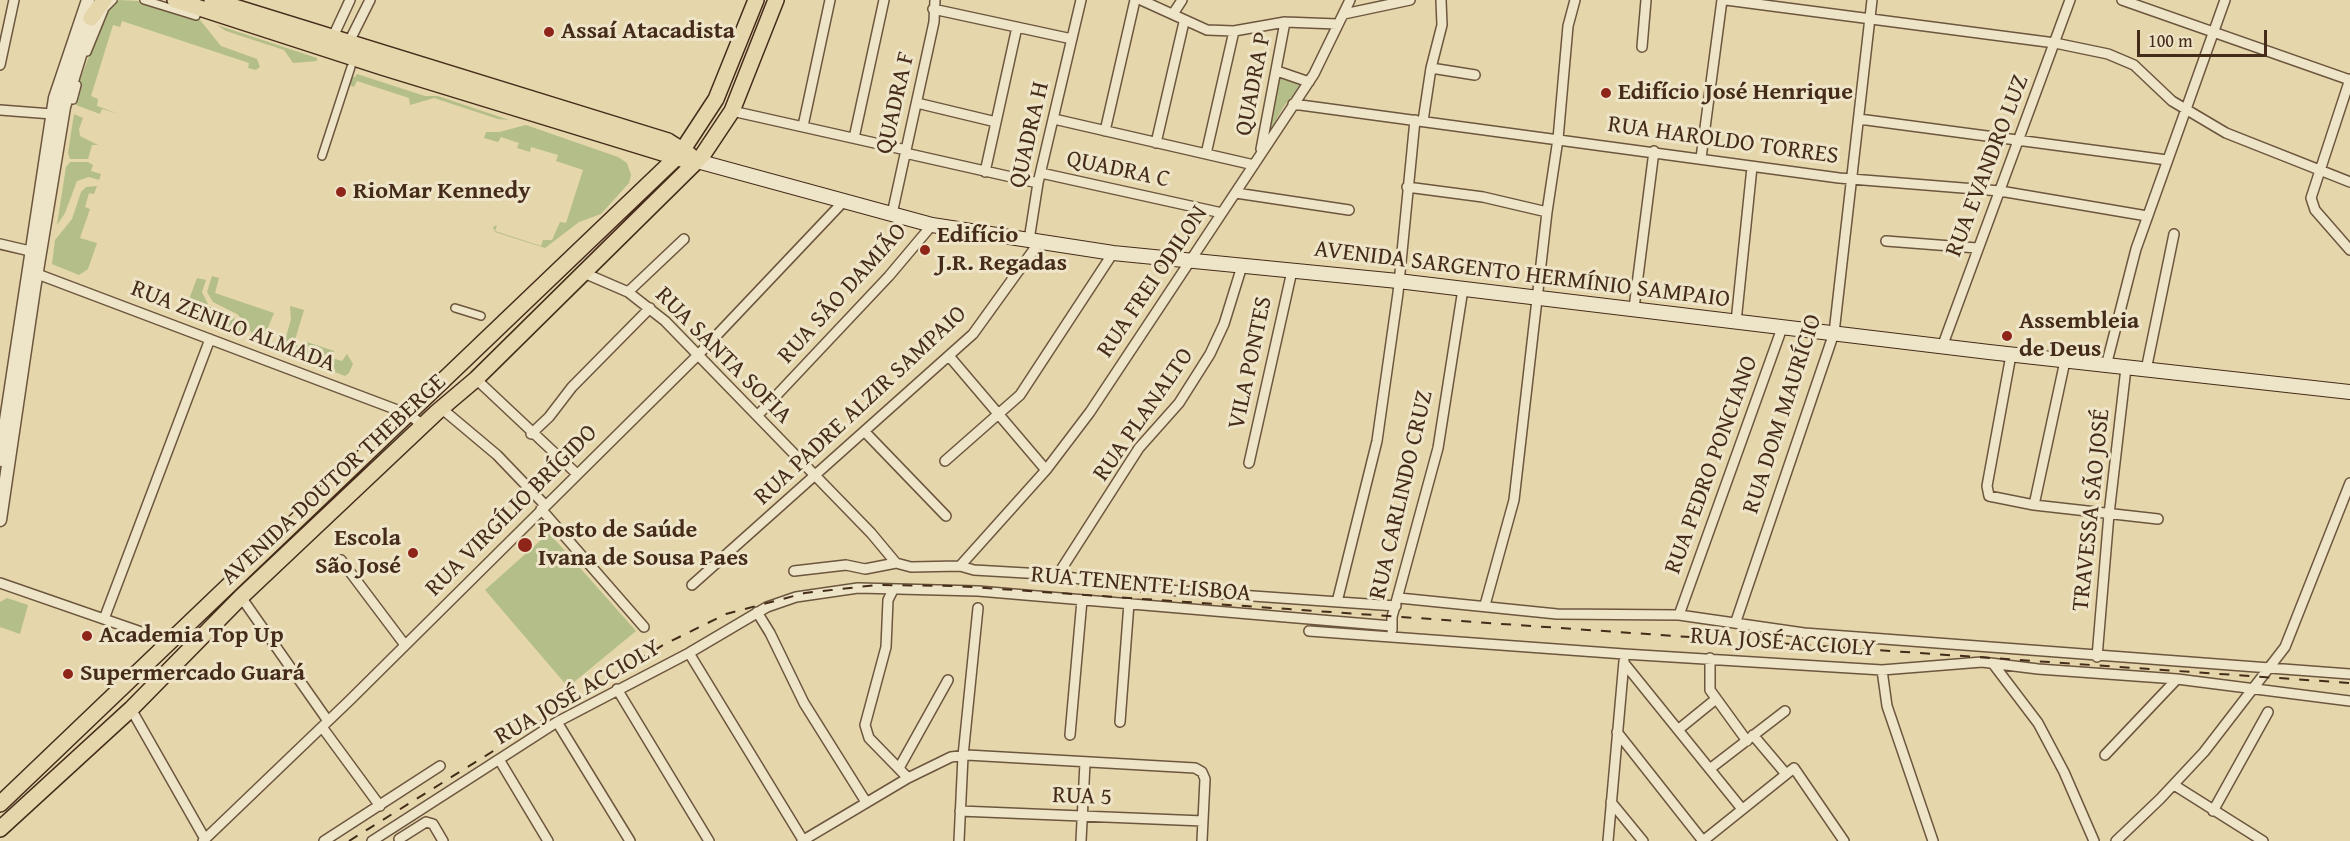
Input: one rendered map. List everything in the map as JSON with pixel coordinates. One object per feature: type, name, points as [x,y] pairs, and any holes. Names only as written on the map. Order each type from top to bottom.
[{"type":"main road","points":[[91,18],[104,0]]},
{"type":"main road","name":"AVENIDA SARGENTO HERMÍNIO SAMPAIO","points":[[175,0],[330,43]]},
{"type":"main road","name":"AVENIDA SARGENTO HERMÍNIO SAMPAIO","points":[[212,0],[330,43],[348,55],[596,132],[932,225],[1113,253],[1398,281],[1942,347],[2350,392]]},
{"type":"main road","name":"AVENIDA DOUTOR THEBERGE","points":[[0,804],[680,154],[720,90],[756,0]]},
{"type":"main road","name":"AVENIDA DOUTOR THEBERGE","points":[[0,829],[131,709],[239,600],[441,408],[476,379],[697,161],[732,111],[776,0]]},
{"type":"main road","name":"AVENIDA SARGENTO HERMÍNIO SAMPAIO","points":[[348,55],[668,141],[680,154]]},
{"type":"main road","points":[[596,132],[648,159],[651,173],[647,185]]},
{"type":"main road","points":[[503,325],[514,329],[517,339]]},
{"type":"main road","points":[[225,590],[239,600]]},
{"type":"street","points":[[0,65],[14,0]]},
{"type":"street","points":[[0,520],[32,272],[30,251],[52,114],[61,77],[88,0]]},
{"type":"street","points":[[0,460],[3,413],[32,272],[44,236],[67,93],[97,0]]},
{"type":"street","points":[[73,100],[89,45],[105,8],[113,0]]},
{"type":"street","points":[[144,0],[196,16]]},
{"type":"street","points":[[330,43],[350,0]]},
{"type":"street","points":[[322,156],[348,55],[370,0]]},
{"type":"street","points":[[803,126],[830,0]]},
{"type":"street","points":[[854,138],[884,0]]},
{"type":"street","name":"QUADRA H","points":[[1035,241],[1038,183],[1081,0]]},
{"type":"street","points":[[1105,132],[1135,0]]},
{"type":"street","points":[[1141,0],[1173,14],[1184,22],[1207,30],[1234,31],[1285,22],[1338,24]]},
{"type":"street","points":[[1173,14],[1182,0]]},
{"type":"street","name":"RUA FREI ODILON","points":[[960,566],[1046,470],[1090,412],[1309,82],[1350,0]]},
{"type":"street","points":[[1344,14],[1410,0]]},
{"type":"street","points":[[1337,602],[1377,441],[1398,281],[1407,187],[1419,120],[1442,26],[1441,0]]},
{"type":"street","points":[[1485,604],[1514,500],[1539,298],[1547,212],[1558,139],[1568,26],[1575,0]]},
{"type":"street","points":[[1642,47],[1646,0]]},
{"type":"street","points":[[1701,158],[1724,0],[2055,43],[2124,59],[2184,110],[2226,133],[2350,182]]},
{"type":"street","name":"RUA DOM MAURÍCIO","points":[[1736,621],[1834,333],[1872,0]]},
{"type":"street","name":"RUA EVANDRO LUZ","points":[[1942,347],[2070,0]]},
{"type":"street","points":[[2122,0],[2350,80],[2319,171],[2312,203],[2315,210],[2350,250]]},
{"type":"street","points":[[2106,366],[2125,288],[2147,216],[2225,0]]},
{"type":"street","points":[[934,4],[1017,27],[1072,39]]},
{"type":"street","name":"QUADRA F","points":[[892,214],[934,22],[934,4]]},
{"type":"street","points":[[1156,143],[1184,22]]},
{"type":"street","name":"QUADRA P","points":[[1260,154],[1285,22]]},
{"type":"street","name":"QUADRA H","points":[[985,172],[1017,27]]},
{"type":"street","points":[[1206,154],[1234,31]]},
{"type":"street","points":[[1431,68],[1475,75]]},
{"type":"street","points":[[1277,71],[1309,82]]},
{"type":"street","points":[[917,103],[996,122]]},
{"type":"street","name":"RUA HAROLDO TORRES","points":[[1293,104],[1654,151],[1839,178],[1852,177],[2000,192],[2147,216]]},
{"type":"street","points":[[0,110],[52,114]]},
{"type":"street","points":[[732,111],[1038,183]]},
{"type":"street","points":[[1054,119],[1254,165]]},
{"type":"street","points":[[1859,119],[2167,160]]},
{"type":"street","points":[[1634,309],[1654,151]]},
{"type":"street","points":[[1736,322],[1752,166]]},
{"type":"street","name":"QUADRA C","points":[[1041,173],[1222,213]]},
{"type":"street","points":[[1407,187],[1483,197],[1547,212]]},
{"type":"street","points":[[1236,193],[1349,210]]},
{"type":"street","name":"RUA VIRGÍLIO BRÍGIDO","points":[[204,840],[325,724],[698,355],[843,202]]},
{"type":"street","points":[[37,210],[39,233],[44,236]]},
{"type":"street","name":"RUA SÃO DAMIÃO","points":[[758,416],[889,276],[932,225]]},
{"type":"street","points":[[2146,370],[2175,234]]},
{"type":"street","points":[[628,292],[684,239]]},
{"type":"street","name":"RUA PADRE ALZIR SAMPAIO","points":[[692,585],[973,334],[1035,241]]},
{"type":"street","points":[[1886,241],[1977,248]]},
{"type":"street","points":[[0,244],[30,251]]},
{"type":"street","points":[[945,461],[1020,395],[1113,253]]},
{"type":"street","name":"RUA PLANALTO","points":[[1057,576],[1139,448],[1179,403],[1210,354],[1224,324],[1242,266]]},
{"type":"street","name":"VILA PONTES","points":[[1249,463],[1292,271]]},
{"type":"street","name":"RUA ZENILO ALMADA","points":[[32,272],[408,414],[423,426]]},
{"type":"street","name":"RUA SANTA SOFIA","points":[[584,273],[628,292],[650,308],[871,533],[896,563]]},
{"type":"street","name":"RUA CARLINDO CRUZ","points":[[1391,639],[1392,626],[1438,448],[1463,289]]},
{"type":"street","points":[[454,308],[481,316]]},
{"type":"street","points":[[531,434],[549,417],[572,387],[650,308]]},
{"type":"street","name":"RUA PEDRO PONCIANO","points":[[1679,615],[1782,328]]},
{"type":"street","points":[[104,619],[210,339]]},
{"type":"street","points":[[2011,355],[1987,486],[1989,496],[1994,499],[2034,505],[2158,519]]},
{"type":"street","points":[[949,356],[1046,470]]},
{"type":"street","points":[[2034,505],[2065,361]]},
{"type":"street","name":"TRAVESSA SÃO JOSÉ","points":[[2097,657],[2109,514],[2126,368]]},
{"type":"street","points":[[476,379],[531,434],[577,474]]},
{"type":"street","points":[[441,408],[497,455],[644,627]]},
{"type":"street","points":[[865,432],[946,516]]},
{"type":"street","points":[[2116,841],[2174,785],[2255,688],[2289,639],[2350,483]]},
{"type":"street","points":[[341,560],[405,645]]},
{"type":"street","name":"RUA JOSÉ ACCIOLY","points":[[794,571],[846,565],[865,569],[896,563],[911,567],[960,566],[974,570],[1057,576],[1178,591],[1337,602],[1485,604],[1557,614],[1679,615],[1736,621],[1804,633],[2097,657],[2350,674]]},
{"type":"street","points":[[0,583],[170,642]]},
{"type":"street","name":"RUA TENENTE LISBOA","points":[[757,612],[796,597],[858,588],[978,591],[1392,626]]},
{"type":"street","points":[[886,590],[888,600],[886,647],[865,725],[869,738],[908,778]]},
{"type":"street","points":[[239,600],[380,806]]},
{"type":"street","points":[[1070,735],[1082,600]]},
{"type":"street","points":[[1120,722],[1129,603]]},
{"type":"street","points":[[959,841],[963,756],[978,608]]},
{"type":"street","points":[[757,612],[770,633],[804,703],[866,802]]},
{"type":"street","name":"RUA JOSÉ ACCIOLY","points":[[372,841],[500,761],[557,722],[689,653],[757,612]]},
{"type":"street","name":"RUA JOSÉ ACCIOLY","points":[[1309,631],[1624,658],[1710,658],[1882,669],[1982,662],[1994,665],[2177,679],[2350,701]]},
{"type":"street","points":[[689,653],[802,841],[908,778],[951,757],[963,756],[1195,768],[1202,772],[1205,779],[1202,841]]},
{"type":"street","points":[[1624,658],[1742,809]]},
{"type":"street","points":[[1608,841],[1624,658]]},
{"type":"street","points":[[1710,658],[1710,690],[1716,699],[1750,738],[1790,771],[1844,841]]},
{"type":"street","points":[[1994,665],[2021,697],[2043,732],[2064,772],[2094,841]]},
{"type":"street","points":[[1882,669],[1887,706],[1933,841]]},
{"type":"street","points":[[2105,755],[2177,679]]},
{"type":"street","points":[[899,768],[948,680]]},
{"type":"street","points":[[617,689],[709,841]]},
{"type":"street","points":[[1679,729],[1716,699]]},
{"type":"street","points":[[131,709],[204,840]]},
{"type":"street","points":[[1711,768],[1785,711]]},
{"type":"street","points":[[2213,810],[2268,712]]},
{"type":"street","points":[[557,722],[630,841]]},
{"type":"street","points":[[1617,732],[1703,841],[1790,771]]},
{"type":"street","points":[[500,761],[548,841]]},
{"type":"street","points":[[1081,841],[1085,763]]},
{"type":"street","points":[[324,841],[440,766]]},
{"type":"street","points":[[2174,785],[2263,841]]},
{"type":"street","points":[[1611,802],[1643,841]]},
{"type":"street","name":"RUA 5","points":[[960,811],[1203,821]]},
{"type":"street","points":[[392,829],[399,840],[426,822],[433,824],[443,841]]},
{"type":"street","points":[[2240,841],[2247,831]]},
{"type":"green space","points":[[119,0],[138,1],[200,20],[221,46],[257,59],[260,67],[256,70],[248,68],[249,63],[122,21],[120,27],[113,25],[91,96],[98,99],[97,106],[119,114],[102,109],[100,114],[76,105],[79,83],[105,13],[110,5]]},
{"type":"green space","points":[[217,25],[317,58],[317,61],[293,63],[284,50],[226,31]]},
{"type":"green space","points":[[357,74],[425,96],[438,96],[509,120],[498,119],[434,98],[410,105],[409,98],[357,81],[354,87],[347,84],[351,76],[355,77]]},
{"type":"green space","points":[[1279,77],[1303,83],[1284,106],[1266,138]]},
{"type":"green space","points":[[74,114],[83,118],[79,129],[80,136],[98,145],[92,145],[88,159],[70,159],[68,153]]},
{"type":"green space","points":[[526,125],[618,157],[627,163],[631,175],[629,183],[601,214],[579,222],[545,248],[495,232],[493,227],[497,225],[495,231],[541,246],[543,240],[552,240],[560,222],[566,223],[583,170],[556,161],[558,155],[531,147],[530,152],[517,148],[519,143],[501,137],[498,142],[484,138],[486,132],[499,132]]},
{"type":"green space","points":[[70,162],[88,162],[93,165],[91,171],[101,174],[99,180],[89,177],[77,181],[65,213],[57,225],[66,167]]},
{"type":"green space","points":[[97,186],[94,194],[89,193],[85,207],[90,209],[80,238],[97,243],[88,269],[79,275],[52,264],[55,240],[72,219],[81,192],[86,187]]},
{"type":"green space","points":[[212,276],[219,278],[215,293],[274,313],[261,345],[257,344],[247,324],[237,314],[213,302],[207,292]]},
{"type":"green space","points":[[197,278],[206,280],[202,292],[209,306],[233,317],[246,334],[242,337],[233,329],[205,319],[184,315],[181,307],[190,297]]},
{"type":"green space","points":[[290,306],[304,310],[294,343],[305,347],[307,342],[334,351],[332,358],[342,361],[347,354],[353,364],[349,373],[345,376],[287,354],[284,344],[291,319]]},
{"type":"green space","points":[[549,533],[636,631],[568,687],[485,590]]},
{"type":"green space","points":[[7,598],[28,605],[20,634],[0,627],[0,602]]},
{"type":"railway","points":[[349,841],[663,645],[726,614],[805,593],[876,585],[957,586],[2350,683]]},
{"type":"place","name":"Assaí Atacadista","points":[[549,32]]},
{"type":"place","name":"Edifício José Henrique","points":[[1606,93]]},
{"type":"place","name":"RioMar Kennedy","points":[[341,192]]},
{"type":"place","name":"Edifício J.R. Regadas","points":[[925,250]]},
{"type":"place","name":"Assembleia de Deus","points":[[2007,336]]},
{"type":"place","name":"Posto de Saúde Ivana de Sousa Paes","points":[[525,545]]},
{"type":"place","name":"Escola São José","points":[[413,553]]},
{"type":"place","name":"Academia Top Up","points":[[87,636]]},
{"type":"place","name":"Supermercado Guará","points":[[68,674]]}]
